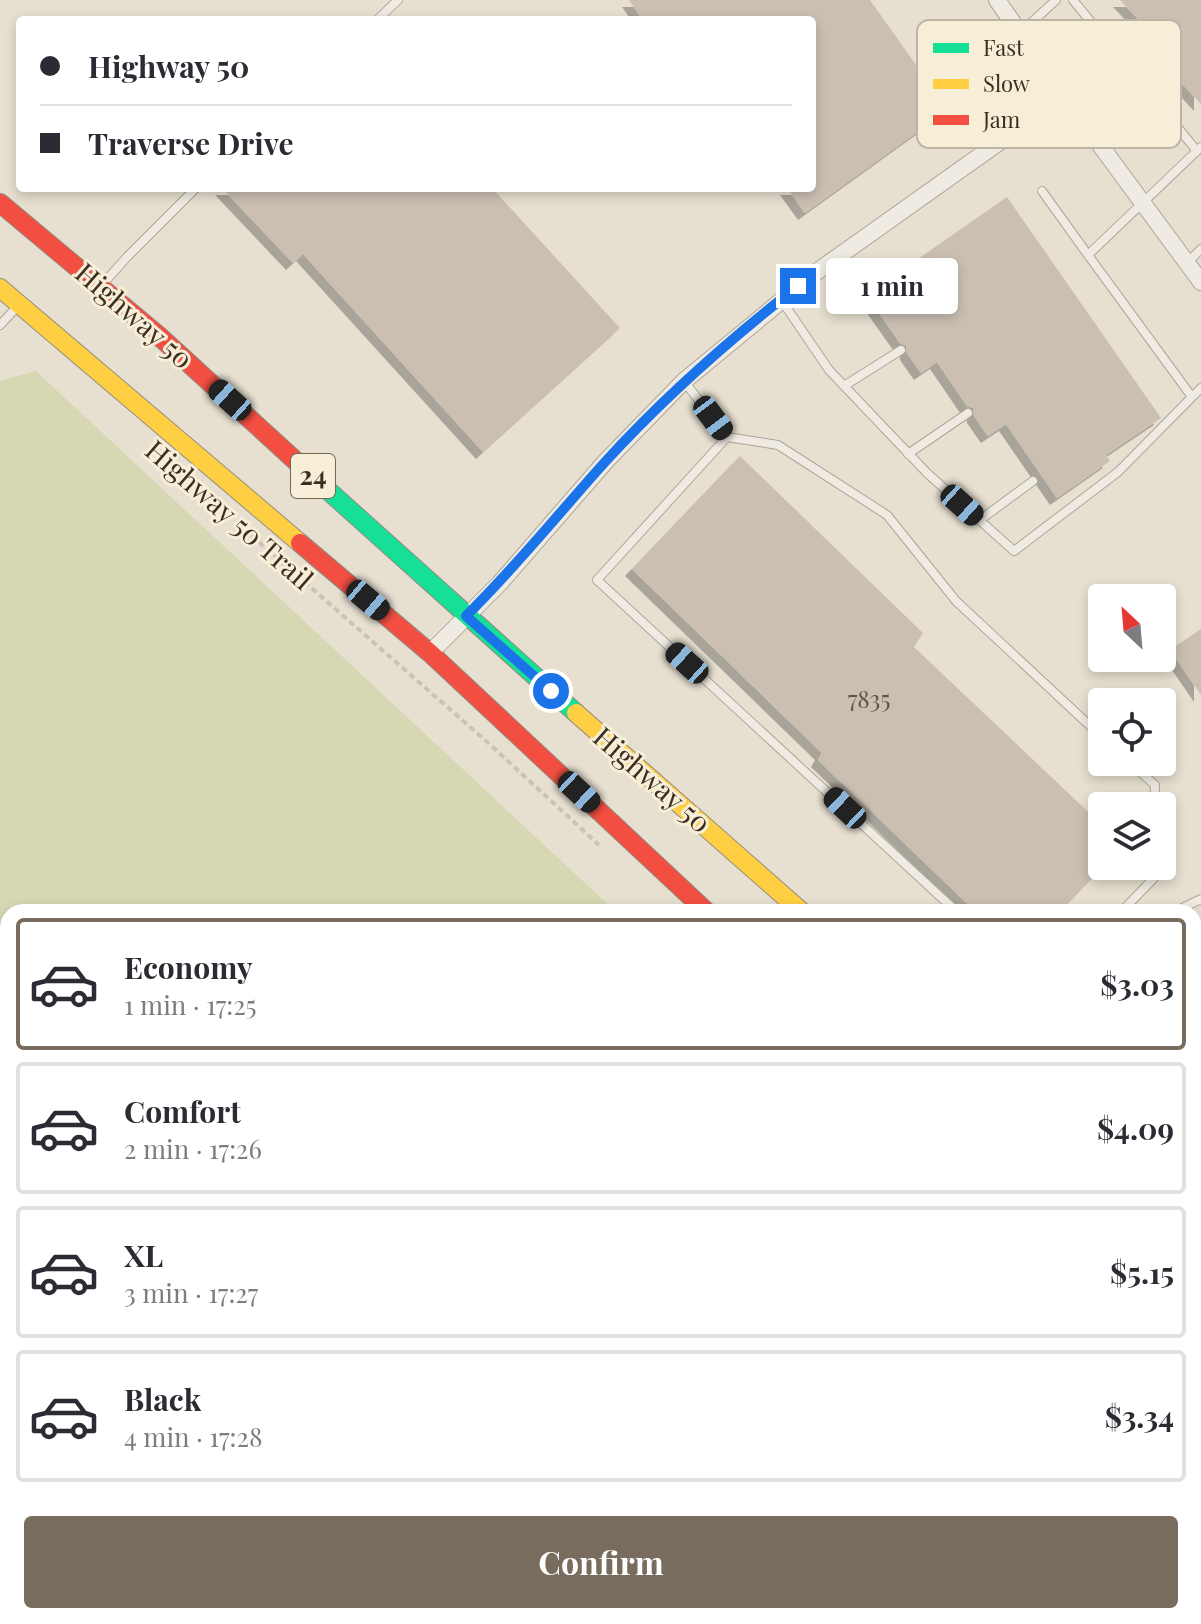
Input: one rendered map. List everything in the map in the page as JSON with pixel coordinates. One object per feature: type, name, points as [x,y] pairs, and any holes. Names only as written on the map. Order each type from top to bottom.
[{"type":"main road","name":"Highway 50","points":[[0,203],[159,336],[466,616],[793,904]]},
{"type":"main road","name":"Highway 50","points":[[0,288],[430,653],[698,904]]},
{"type":"street","points":[[997,0],[1011,20]]},
{"type":"street","points":[[430,653],[500,583],[606,461],[684,381],[781,299],[992,148]]},
{"type":"street","points":[[1103,148],[1201,282]]},
{"type":"lane","points":[[381,16],[398,0]]},
{"type":"lane","points":[[1034,20],[1056,0]]},
{"type":"lane","points":[[1073,0],[1090,20]]},
{"type":"lane","points":[[1088,255],[1199,149],[1181,128]]},
{"type":"lane","points":[[1042,191],[1192,397]]},
{"type":"lane","points":[[101,287],[192,192]]},
{"type":"lane","points":[[1187,263],[1201,249]]},
{"type":"lane","points":[[781,299],[829,370],[908,454],[1014,551],[1118,472],[1201,388]]},
{"type":"lane","points":[[0,325],[19,304]]},
{"type":"lane","points":[[844,386],[901,350]]},
{"type":"lane","points":[[684,381],[727,437],[778,445],[887,515],[956,601],[1088,724]]},
{"type":"lane","points":[[908,454],[968,413]]},
{"type":"lane","points":[[727,437],[597,580],[948,904]]},
{"type":"lane","points":[[980,520],[1033,481]]},
{"type":"lane","points":[[1145,776],[1155,785],[1155,792]]},
{"type":"lane","points":[[1129,904],[1152,880]]},
{"type":"path","name":"Highway 50 Trail","points":[[233,519],[485,740],[601,848]]},
{"type":"green space","points":[[36,371],[607,904],[0,904],[0,381]]},
{"type":"building","points":[[629,0],[870,0],[917,66],[917,132],[805,213],[790,192],[816,192],[816,16],[640,16]]},
{"type":"building","points":[[1120,0],[1201,0],[1201,104],[1181,83],[1181,20],[1139,20]]},
{"type":"building","points":[[226,192],[496,192],[620,328],[483,452],[303,254],[293,263]]},
{"type":"building","points":[[1007,197],[1161,418],[1106,455],[1110,461],[1057,498],[1006,424],[988,436],[974,416],[973,408],[967,406],[937,362],[921,373],[907,353],[906,346],[900,343],[866,295]]},
{"type":"building","points":[[740,456],[923,633],[914,647],[1088,812],[1088,880],[1091,880],[1068,904],[968,904],[818,760],[822,753],[632,569]]},
{"type":"building","points":[[1201,629],[1201,695],[1176,659],[1176,646]]},
{"type":"traffic: fast","points":[[322,485],[576,713]]},
{"type":"traffic: slow","points":[[0,288],[300,543]]},
{"type":"traffic: slow","points":[[576,713],[793,904]]},
{"type":"traffic: jam","points":[[0,203],[159,336],[322,485]]},
{"type":"traffic: jam","points":[[300,543],[430,653],[698,904]]},
{"type":"route","points":[[551,691],[466,616],[500,583],[606,461],[684,381],[798,286]]}]
